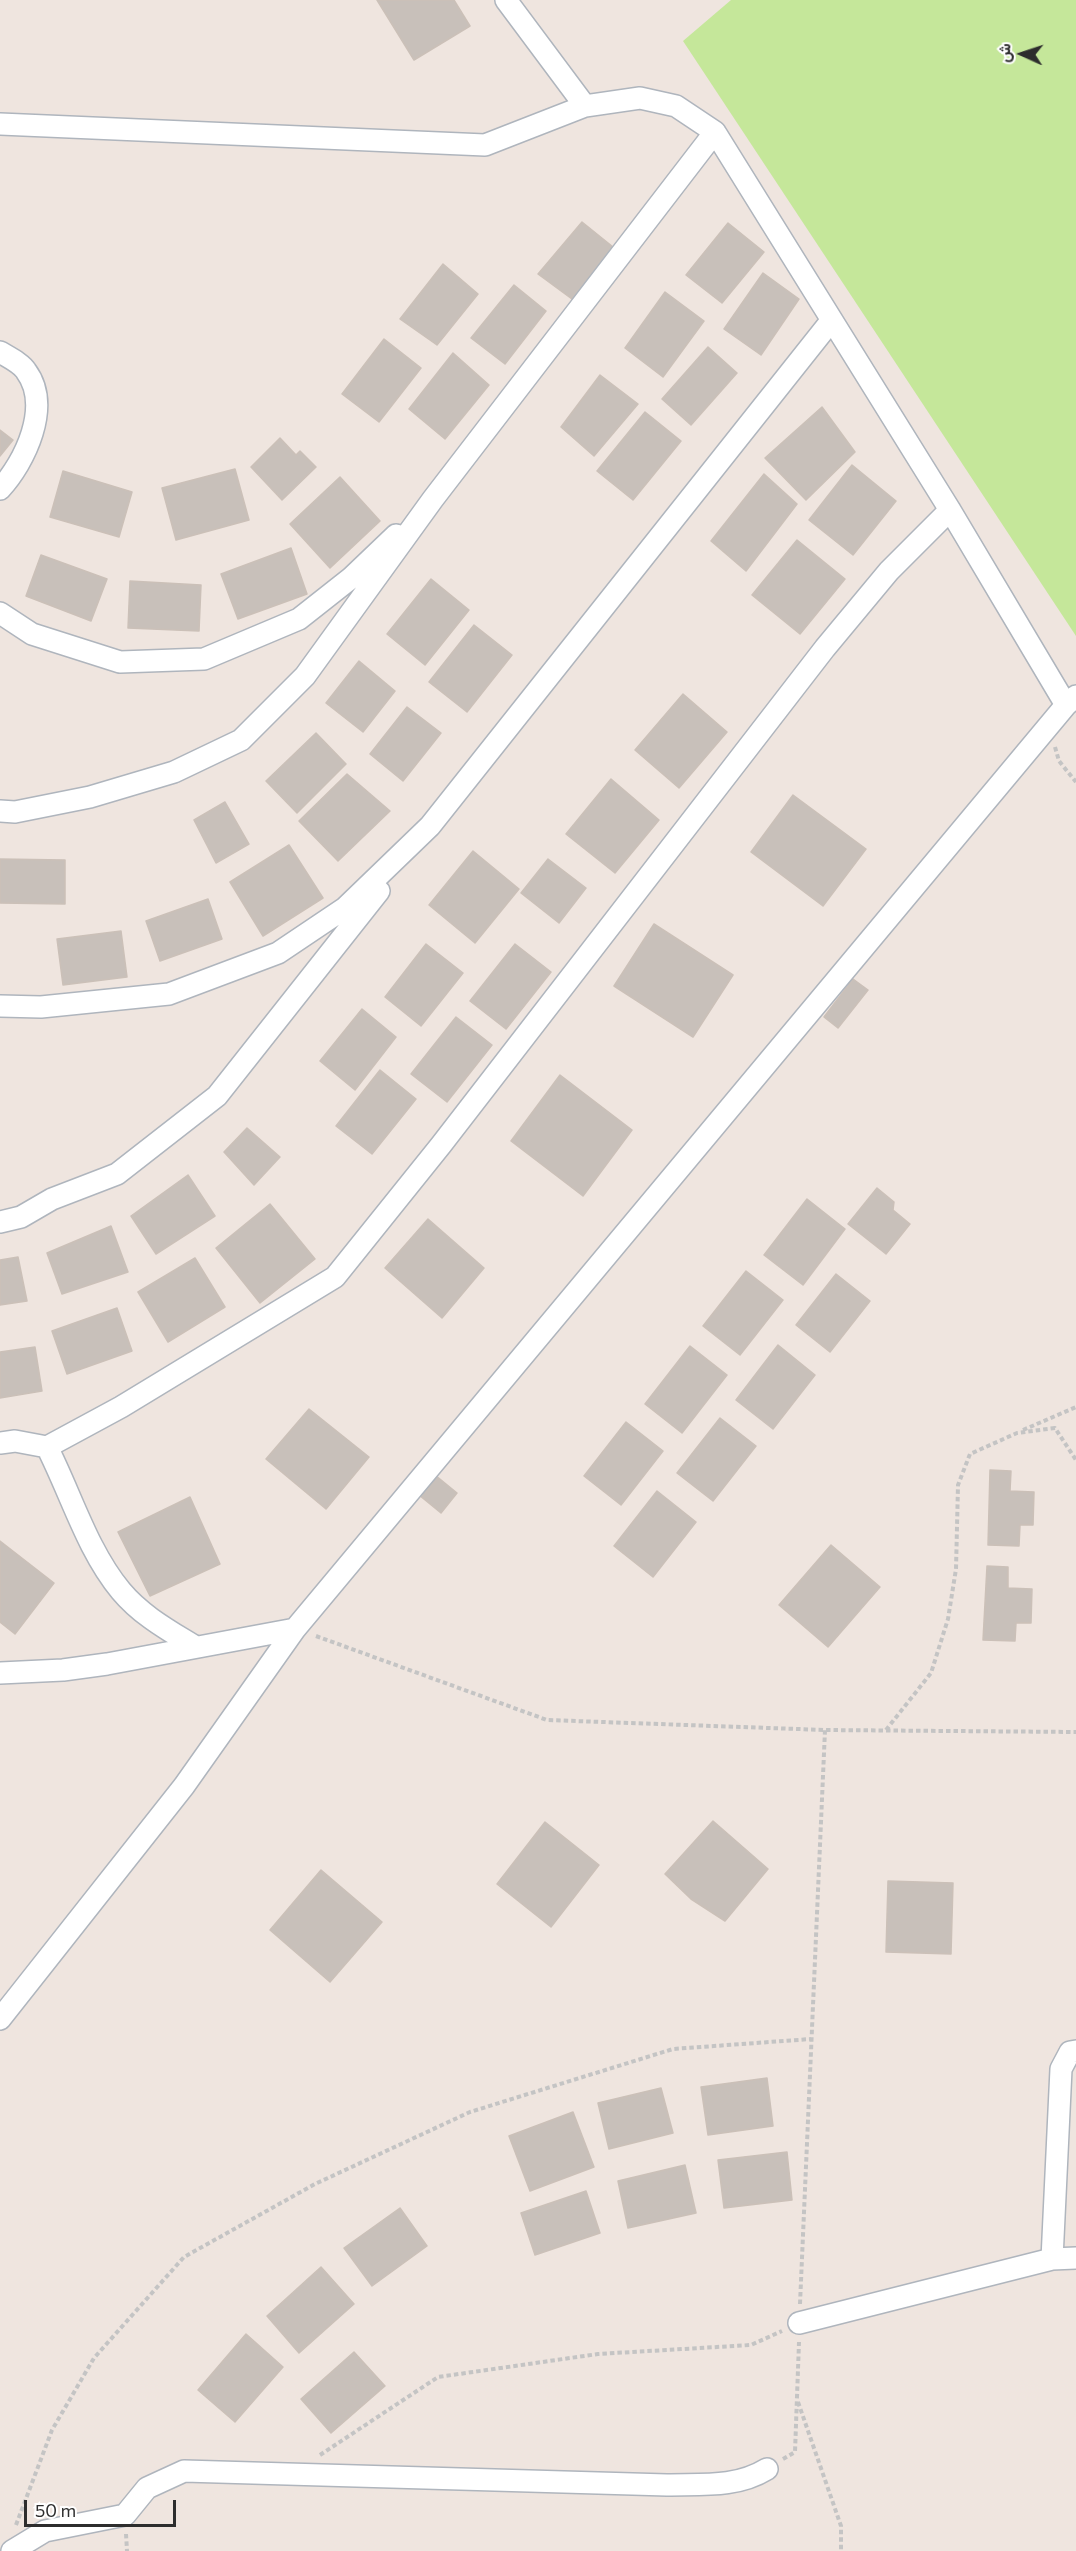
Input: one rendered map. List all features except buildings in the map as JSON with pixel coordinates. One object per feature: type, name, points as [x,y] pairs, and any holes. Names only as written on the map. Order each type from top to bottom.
[{"type":"street","points":[[506,0],[585,106]]},
{"type":"street","points":[[0,124],[485,145],[585,106],[639,98],[676,106],[715,132],[831,321],[1071,701],[295,1629],[184,1786],[0,2019]]},
{"type":"street","points":[[0,811],[15,812],[90,796],[174,772],[241,740],[305,676],[433,499],[715,132]]},
{"type":"street","points":[[0,1222],[21,1217],[52,1198],[117,1174],[217,1096],[831,321]]},
{"type":"street","points":[[0,352],[26,370],[36,394],[35,429],[12,477],[0,489]]},
{"type":"street","points":[[0,613],[32,634],[120,662],[204,659],[299,619],[351,579],[433,499]]},
{"type":"street","points":[[0,1443],[15,1441],[47,1447],[131,1401],[335,1277],[448,1136],[825,648],[889,571],[950,510]]},
{"type":"street","points":[[0,1006],[41,1007],[169,994],[278,953],[345,908],[430,826]]},
{"type":"street","points":[[47,1447],[91,1542],[121,1590],[153,1622],[194,1646]]},
{"type":"street","points":[[0,1673],[63,1670],[107,1664],[295,1629]]},
{"type":"street","points":[[1052,2259],[1061,2069],[1070,2052],[1076,2050]]},
{"type":"street","points":[[799,2323],[1052,2259],[1076,2258]]},
{"type":"street","points":[[12,2551],[45,2531],[124,2515],[147,2488],[184,2471],[667,2485],[726,2483],[750,2479],[766,2469]]},
{"type":"path","points":[[1048,727],[1059,761],[1076,782]]},
{"type":"path","points":[[886,1730],[931,1673],[948,1619],[956,1569],[958,1485],[970,1454],[1076,1407]]},
{"type":"path","points":[[1017,1433],[1055,1428],[1076,1460]]},
{"type":"path","points":[[295,1629],[547,1720],[825,1730],[1076,1732]]},
{"type":"path","points":[[766,2469],[795,2452],[825,1730]]},
{"type":"path","points":[[14,2530],[52,2430],[94,2358],[184,2257],[315,2184],[470,2112],[673,2049],[811,2039]]},
{"type":"path","points":[[291,2474],[438,2377],[598,2354],[751,2345],[799,2323]]},
{"type":"path","points":[[797,2399],[841,2526],[841,2551]]},
{"type":"green space","points":[[731,0],[1076,0],[1076,636],[683,41]]}]
